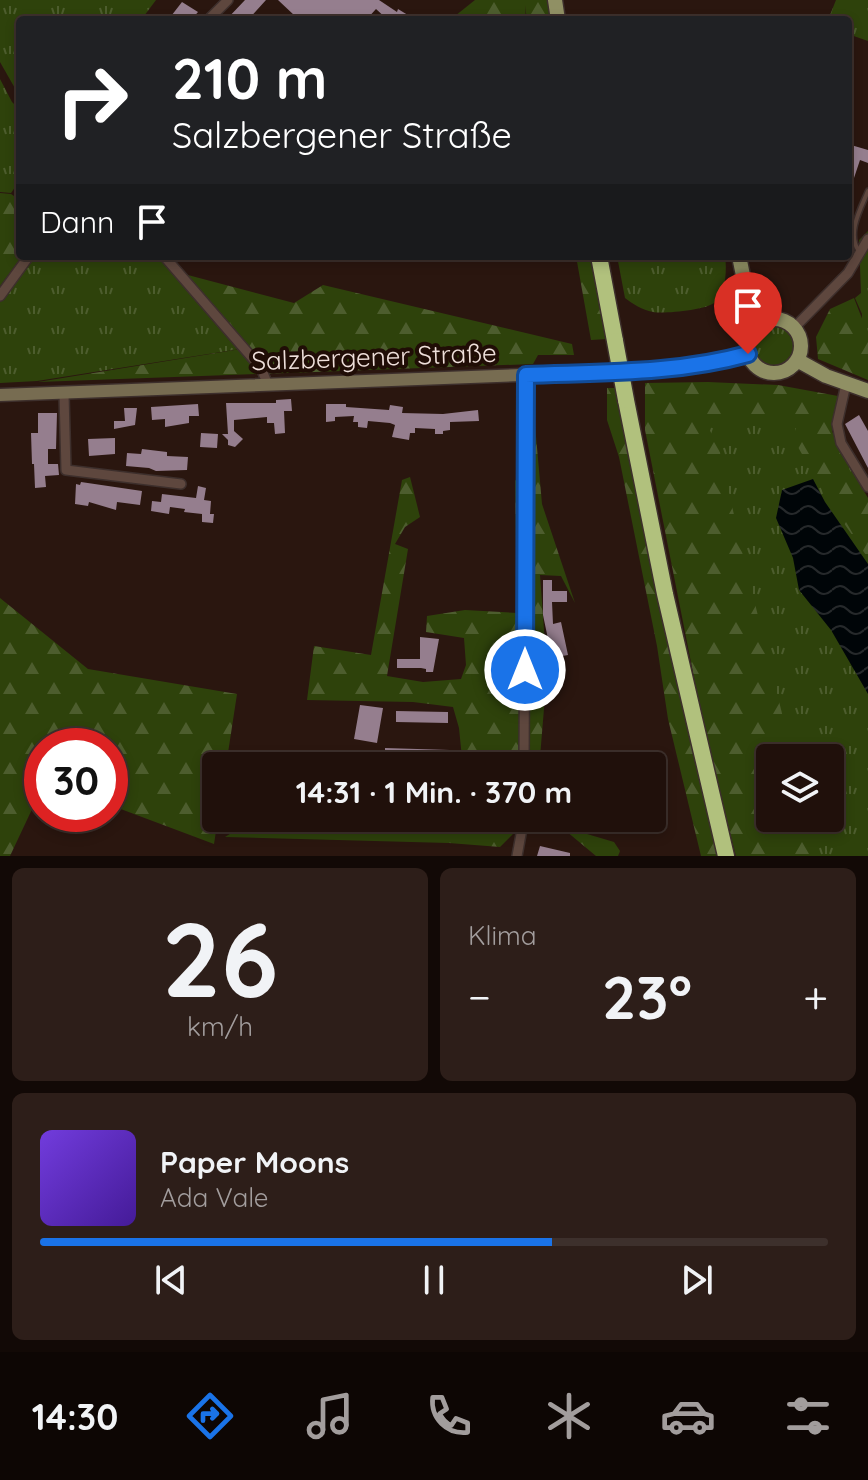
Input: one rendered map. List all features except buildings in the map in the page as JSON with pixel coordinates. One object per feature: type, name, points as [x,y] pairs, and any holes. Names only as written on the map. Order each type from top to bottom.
[{"type":"highway","points":[[600,260],[665,594],[726,856]]},
{"type":"main road","points":[[740,260],[747,295],[761,322]]},
{"type":"main road","points":[[775,319],[794,328],[801,347],[797,360],[781,372],[770,373],[753,363],[747,347],[751,333],[761,322],[775,319]]},
{"type":"main road","name":"Salzbergener Straße","points":[[0,395],[676,369],[748,354]]},
{"type":"main road","points":[[797,360],[868,391]]},
{"type":"street","points":[[212,16],[228,0]]},
{"type":"street","points":[[794,328],[831,293],[868,239]]},
{"type":"street","points":[[0,296],[26,260]]},
{"type":"street","points":[[167,260],[261,368],[268,385]]},
{"type":"street","points":[[524,752],[526,375]]},
{"type":"street","points":[[846,384],[837,424],[841,443],[868,487]]},
{"type":"street","points":[[64,394],[66,470],[181,484]]},
{"type":"street","points":[[517,856],[521,832]]},
{"type":"lane","points":[[861,252],[855,248],[853,240],[868,191]]},
{"type":"green space","points":[[0,0],[156,0],[144,16],[16,16],[16,90],[0,62]]},
{"type":"green space","points":[[475,0],[547,0],[549,16],[526,16],[525,5],[526,16],[455,16]]},
{"type":"green space","points":[[836,0],[868,0],[868,41],[852,35],[852,16],[830,16]]},
{"type":"green space","points":[[0,79],[16,106],[16,186],[11,193],[0,192]]},
{"type":"green space","points":[[0,193],[16,197],[16,260],[19,260],[0,286]]},
{"type":"green space","points":[[868,231],[868,375],[860,370],[862,314],[855,298],[861,293],[859,240]]},
{"type":"green space","points":[[31,260],[162,260],[240,349],[37,381],[0,383],[0,302]]},
{"type":"green space","points":[[577,260],[593,260],[607,339],[591,340]]},
{"type":"green space","points":[[618,260],[725,260],[723,288],[718,299],[709,305],[658,312],[649,311],[625,298]]},
{"type":"green space","points":[[184,274],[294,303],[323,285],[572,344],[574,355],[538,355],[533,364],[38,382],[247,348]]},
{"type":"green space","points":[[854,298],[868,334],[868,380],[818,359],[816,337],[830,309]]},
{"type":"green space","points":[[774,325],[789,331],[795,346],[789,361],[774,367],[759,361],[753,346],[759,331]]},
{"type":"green space","points":[[645,383],[778,385],[838,396],[830,426],[835,445],[868,501],[868,558],[828,500],[794,440],[798,415],[707,425],[719,448],[790,744],[756,744],[756,832],[813,832],[819,856],[736,856],[707,743],[645,430]]},
{"type":"green space","points":[[607,388],[617,388],[723,856],[701,856],[668,719],[657,646],[619,457],[607,420]]},
{"type":"green space","points":[[692,388],[839,400],[832,431],[841,453],[868,498],[868,856],[780,856],[774,832],[844,832],[844,744],[767,744]]},
{"type":"green space","points":[[530,424],[535,425],[542,504],[575,603],[561,576],[540,575],[547,672],[540,752],[461,752],[453,707],[413,702],[307,700],[314,646],[371,655],[402,480],[410,477],[420,517],[405,527],[395,544],[408,549],[387,676],[423,682],[461,679],[466,665],[464,638],[426,632],[427,616],[465,610],[517,613],[515,481],[533,458]]},
{"type":"green space","points":[[0,598],[88,669],[237,694],[228,752],[202,752],[202,832],[216,832],[214,844],[128,812],[128,728],[24,728],[24,826],[10,856],[0,856]]},
{"type":"green space","points":[[233,832],[513,834],[500,847],[225,837]]},
{"type":"green space","points":[[567,832],[580,832],[614,842],[620,851],[618,856],[596,856]]},
{"type":"water","points":[[813,479],[825,502],[868,564],[868,694],[831,630],[799,590],[793,558],[776,518],[782,490]]},
{"type":"route","points":[[525,670],[526,375],[676,369],[748,354]]}]
